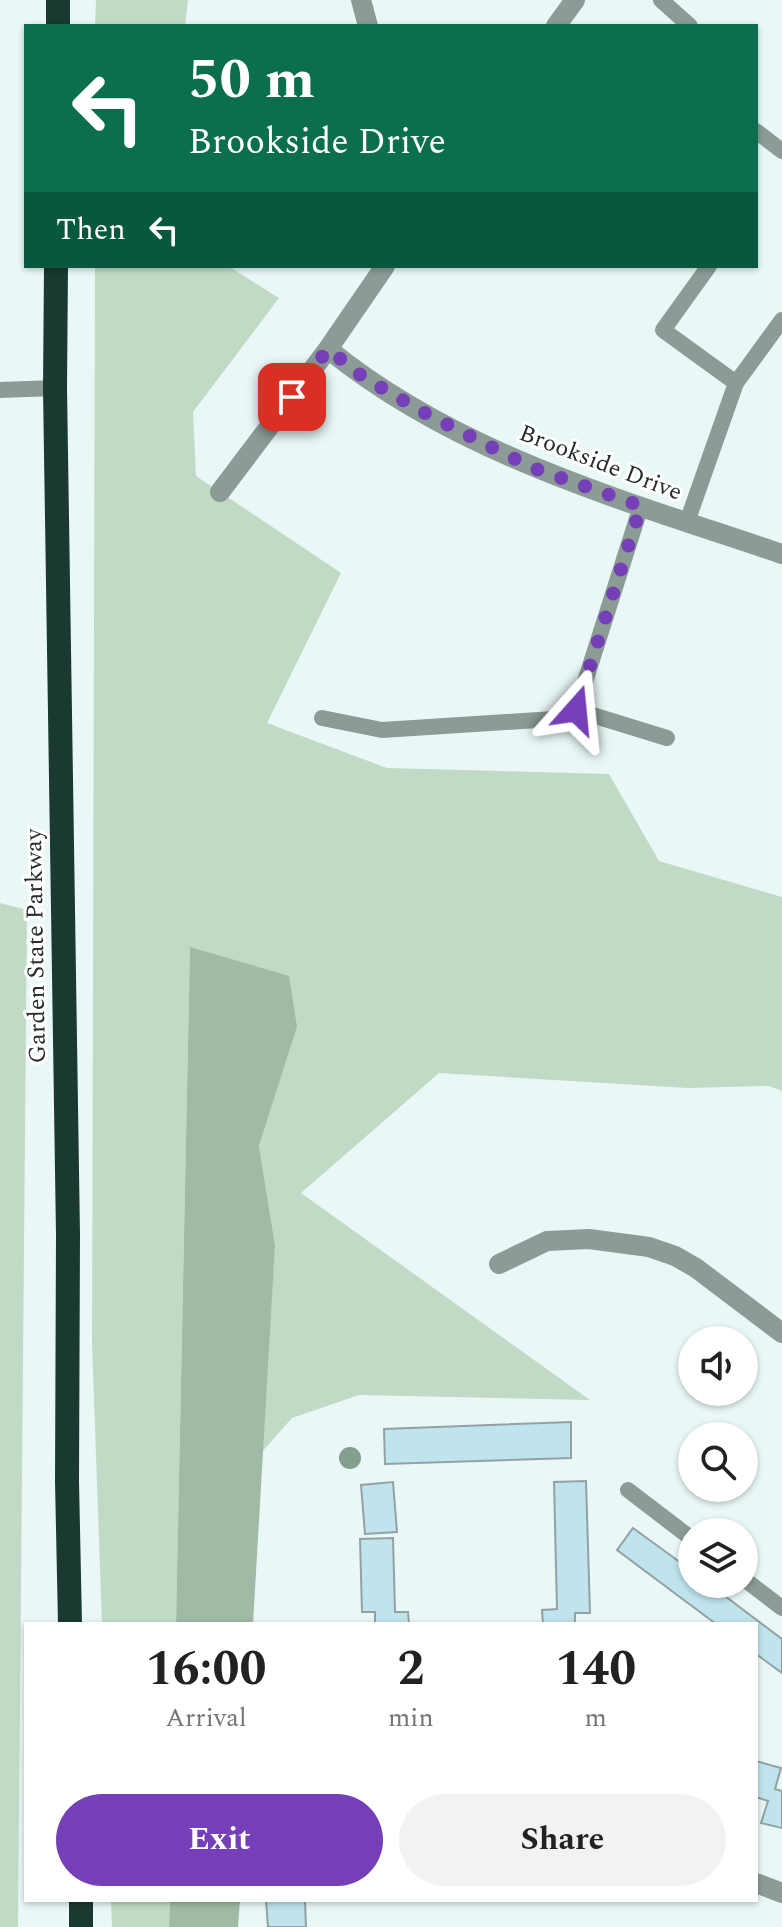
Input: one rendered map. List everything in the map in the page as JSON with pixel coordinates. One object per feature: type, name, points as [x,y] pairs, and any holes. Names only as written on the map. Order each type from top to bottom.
[{"type":"highway","points":[[58,0],[58,24]]},
{"type":"highway","name":"Garden State Parkway","points":[[56,268],[70,1622]]},
{"type":"highway","points":[[81,1902],[81,1927]]},
{"type":"street","points":[[361,0],[367,24]]},
{"type":"street","points":[[557,24],[575,0]]},
{"type":"street","points":[[220,492],[328,349],[384,268]]},
{"type":"street","name":"Brookside Drive","points":[[328,349],[363,377],[519,461],[782,554]]},
{"type":"street","points":[[499,1264],[547,1241],[589,1239],[649,1247],[696,1268],[782,1333]]},
{"type":"street","points":[[758,1884],[782,1893]]},
{"type":"lane","points":[[661,0],[688,24]]},
{"type":"lane","points":[[758,133],[782,151]]},
{"type":"lane","points":[[708,268],[663,330],[736,383]]},
{"type":"lane","points":[[687,522],[736,383],[782,320]]},
{"type":"lane","points":[[0,390],[55,388]]},
{"type":"lane","points":[[322,718],[382,730],[569,718],[576,710],[641,506]]},
{"type":"lane","points":[[576,710],[667,738]]},
{"type":"lane","points":[[628,1490],[678,1528]]},
{"type":"lane","points":[[758,1590],[782,1608]]},
{"type":"green space","points":[[96,0],[188,0],[185,24],[95,24]]},
{"type":"green space","points":[[95,268],[231,268],[279,298],[193,412],[196,476],[341,573],[267,723],[387,768],[609,774],[659,861],[782,897],[782,1091],[769,1086],[688,1088],[439,1073],[301,1193],[590,1400],[359,1395],[292,1418],[261,1453],[275,1245],[259,1146],[297,1027],[190,948],[176,1622],[102,1622],[92,1343]]},
{"type":"green space","points":[[0,903],[27,910],[18,1927],[0,1927]]},
{"type":"green space","points":[[190,947],[289,976],[297,1027],[259,1146],[275,1245],[253,1622],[176,1622]]},
{"type":"green space","points":[[111,1902],[170,1902],[169,1927],[112,1927]]},
{"type":"green space","points":[[170,1902],[240,1902],[238,1927],[169,1927]]},
{"type":"building","points":[[571,1422],[571,1458],[385,1464],[384,1429]]},
{"type":"building","points":[[586,1481],[590,1613],[575,1613],[575,1622],[543,1622],[542,1610],[557,1609],[554,1482]]},
{"type":"building","points":[[393,1482],[397,1532],[365,1534],[361,1485]]},
{"type":"building","points":[[633,1528],[678,1561],[678,1596],[617,1550]]},
{"type":"building","points":[[393,1538],[395,1612],[408,1612],[409,1622],[375,1622],[375,1612],[362,1612],[360,1539]]},
{"type":"building","points":[[681,1598],[728,1598],[782,1639],[782,1673],[758,1655],[758,1622],[713,1622]]},
{"type":"building","points":[[758,1762],[781,1768],[775,1789],[782,1791],[782,1828],[761,1823],[768,1801],[758,1798]]},
{"type":"building","points":[[266,1902],[305,1902],[306,1927],[268,1927]]},
{"type":"route","points":[[292,397],[328,349],[363,377],[505,454],[533,468],[641,506],[576,710]]}]
